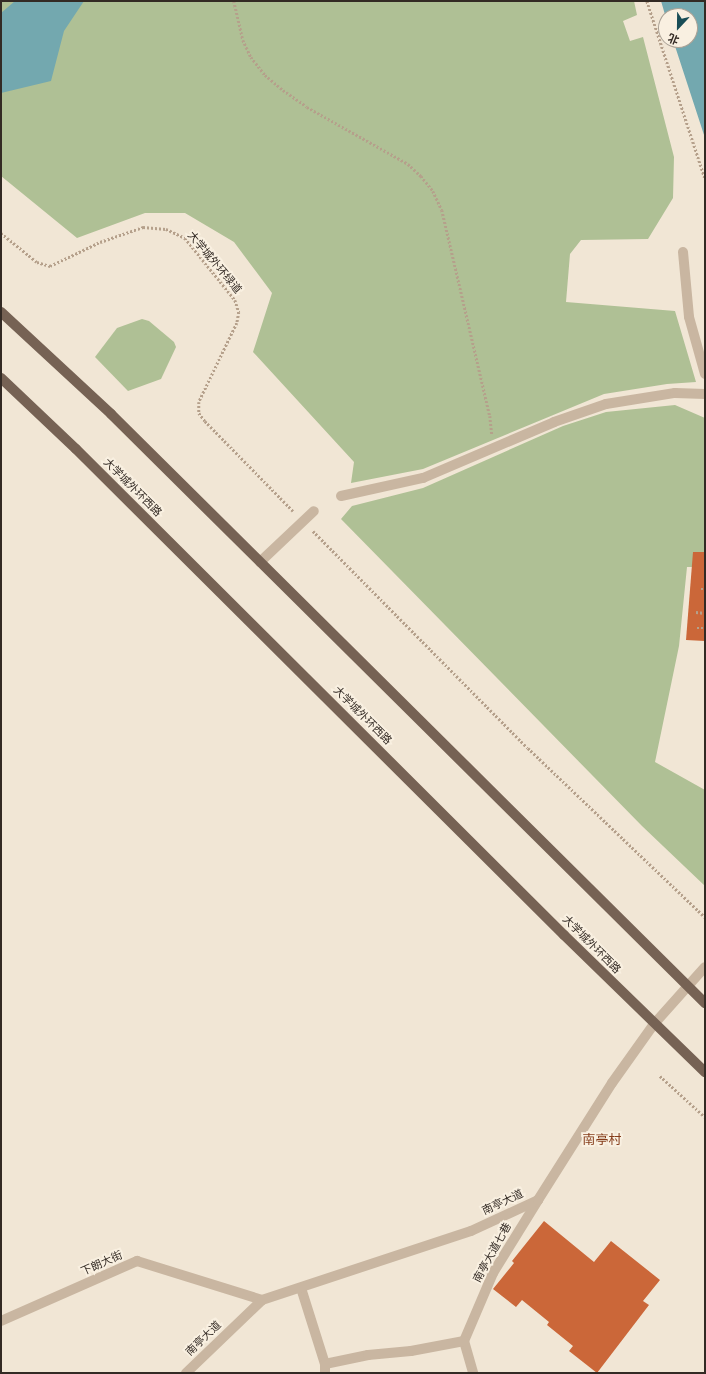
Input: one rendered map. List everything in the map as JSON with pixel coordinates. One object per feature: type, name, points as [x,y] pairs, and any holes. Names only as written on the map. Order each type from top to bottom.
[{"type":"main road","points":[[1,312],[111,414],[705,1004]]},
{"type":"main road","name":"大学城外环西路","points":[[1,378],[92,465],[654,1024],[705,1072]]},
{"type":"street","points":[[683,252],[689,317],[705,374]]},
{"type":"street","points":[[342,496],[424,478],[554,422],[606,404],[675,393],[705,394]]},
{"type":"street","points":[[260,562],[314,511]]},
{"type":"street","name":"南亭大道","points":[[186,1373],[262,1300],[471,1231],[538,1200],[612,1083],[654,1024],[705,967]]},
{"type":"street","name":"南亭大道七巷","points":[[464,1341],[493,1273],[538,1200]]},
{"type":"street","name":"下朗大街","points":[[1,1321],[137,1261],[262,1300]]},
{"type":"street","points":[[301,1288],[325,1368],[368,1355],[411,1352],[464,1341],[473,1373]]},
{"type":"path","points":[[234,1],[243,40],[251,58],[265,75],[307,107],[408,164],[421,176],[433,191],[442,210],[490,416],[492,440]]},
{"type":"path","points":[[647,1],[705,178]]},
{"type":"path","name":"大学城外环绿道","points":[[1,233],[37,262],[50,266],[100,242],[143,227],[166,229],[185,238],[236,300],[239,312],[239,318],[234,330],[199,402],[199,413],[205,421],[528,748],[705,917]]},
{"type":"path","points":[[696,612],[705,613]]},
{"type":"path","points":[[697,628],[705,628]]},
{"type":"path","points":[[660,1076],[705,1117]]},
{"type":"green space","points":[[1,1],[634,1],[637,15],[623,21],[630,41],[643,37],[674,157],[673,198],[648,239],[581,240],[570,254],[566,302],[675,311],[696,382],[667,384],[604,394],[423,469],[351,483],[354,462],[253,352],[272,293],[234,242],[185,213],[145,213],[77,238],[1,176]]},
{"type":"green space","points":[[142,319],[149,321],[174,342],[176,347],[161,379],[128,391],[95,357],[117,328]]},
{"type":"green space","points":[[675,405],[705,418],[705,567],[687,567],[679,646],[655,762],[705,790],[705,886],[642,826],[341,519],[352,506],[423,488],[563,426],[606,412]]},
{"type":"water","points":[[15,1],[84,1],[64,31],[51,81],[1,93],[1,13]]},
{"type":"water","points":[[661,1],[705,1],[705,138],[676,48],[698,48],[698,8],[663,8]]},
{"type":"building","points":[[693,552],[705,552],[705,641],[686,640]]},
{"type":"building","points":[[544,1221],[594,1262],[611,1241],[660,1280],[643,1301],[649,1305],[597,1373],[569,1351],[573,1346],[547,1325],[549,1322],[522,1300],[516,1307],[493,1289],[514,1263],[512,1261]]},
{"type":"district","name":"南亭村","points":[[602,1140]]}]
